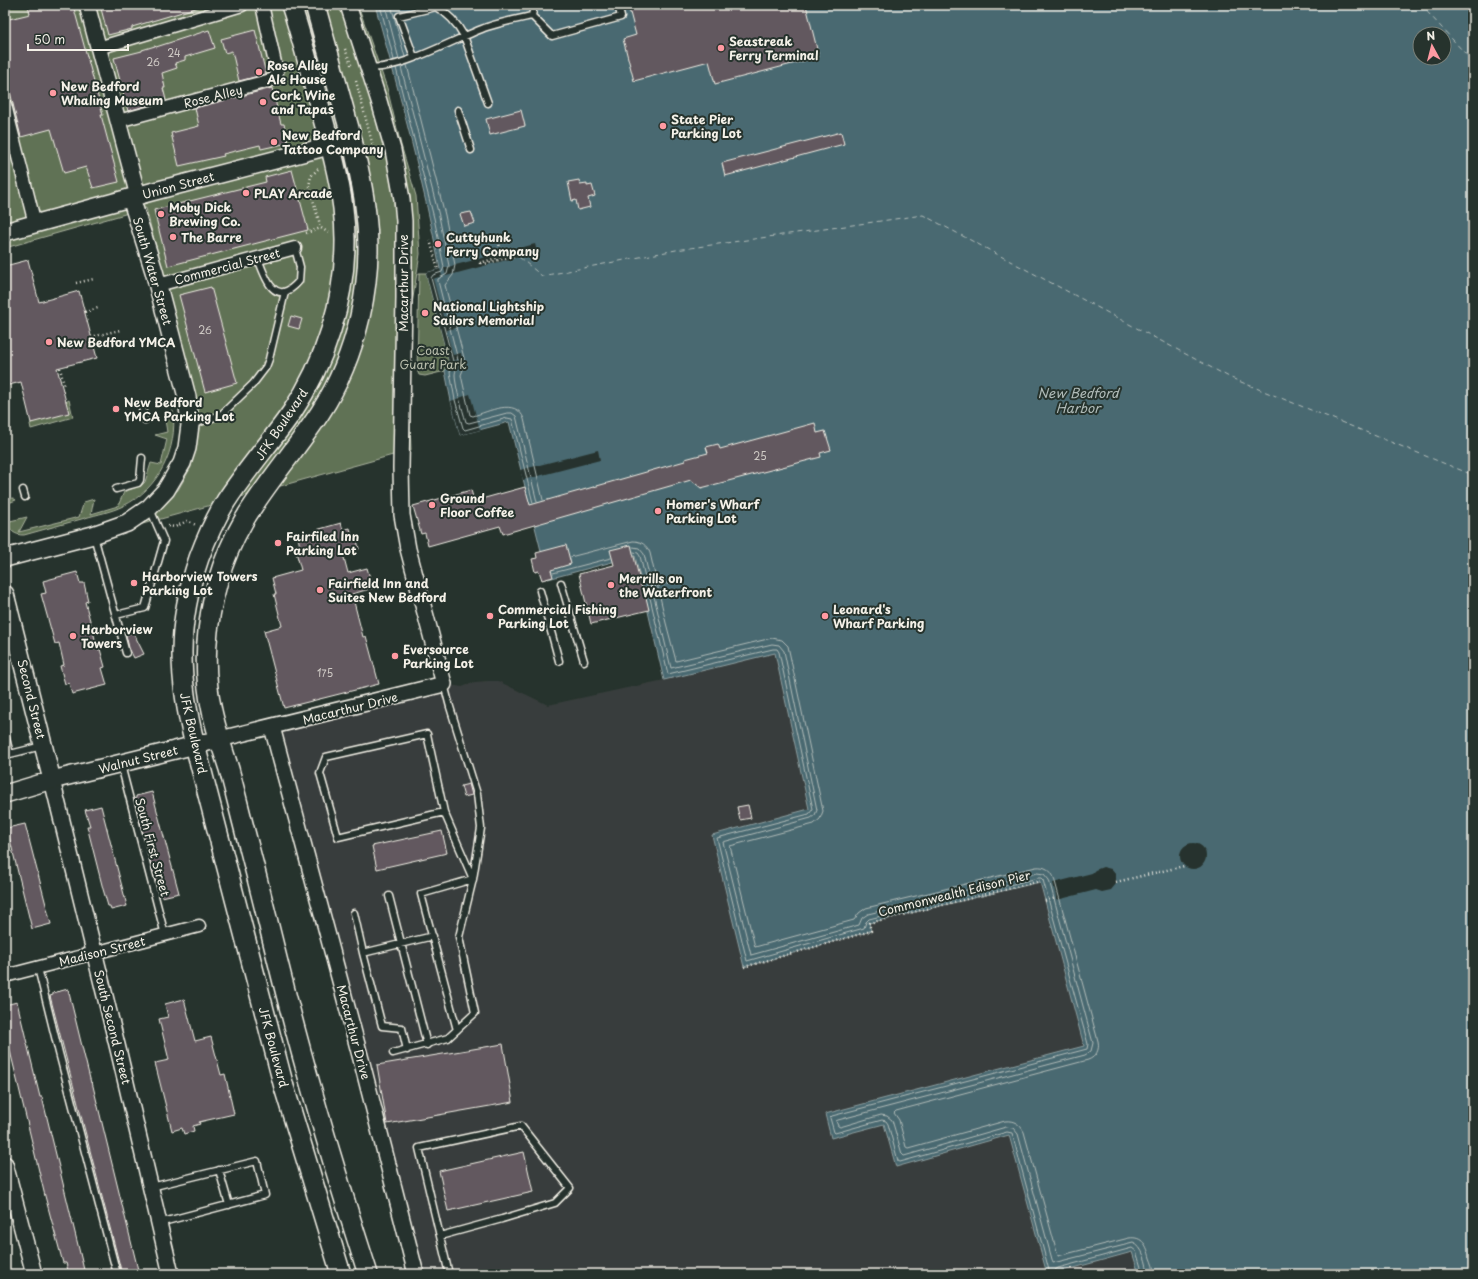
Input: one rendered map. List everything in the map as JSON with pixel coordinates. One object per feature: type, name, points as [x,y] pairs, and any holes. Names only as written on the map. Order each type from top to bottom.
[{"type":"main road","name":"JFK Boulevard","points":[[291,5],[330,146],[340,194],[344,226],[343,271],[331,330],[314,373],[292,411],[226,501],[205,541],[192,579],[185,611],[181,662],[187,713],[284,1087],[341,1274]]},
{"type":"main road","name":"JFK Boulevard","points":[[315,5],[352,140],[364,196],[368,235],[366,275],[359,317],[348,355],[331,394],[320,412],[253,506],[234,538],[219,575],[210,613],[206,648],[207,673],[211,708],[306,1067],[333,1164],[368,1274]]},
{"type":"main road","name":"Union Street","points":[[5,232],[352,140]]},
{"type":"main road","name":"South Water Street","points":[[5,558],[93,535],[127,523],[149,508],[166,490],[178,469],[187,448],[190,425],[188,402],[135,197]]},
{"type":"main road","name":"Second Street","points":[[5,594],[52,780]]},
{"type":"main road","name":"Walnut Street","points":[[5,794],[52,780],[220,739]]},
{"type":"street","points":[[87,5],[118,121],[135,197]]},
{"type":"street","points":[[98,48],[242,5]]},
{"type":"street","name":"Rose Alley","points":[[118,121],[273,81],[278,74],[262,5]]},
{"type":"street","points":[[348,5],[369,67]]},
{"type":"street","name":"Macarthur Drive","points":[[369,67],[391,142],[402,199],[404,222],[401,468],[402,515],[410,556],[444,684],[272,727],[362,1064],[416,1274]]},
{"type":"street","points":[[5,105],[35,224]]},
{"type":"street","name":"Commercial Street","points":[[158,285],[295,248]]},
{"type":"street","name":"Walnut Street","points":[[220,739],[272,727]]},
{"type":"street","name":"South Second Street","points":[[52,780],[119,1053],[171,1274]]},
{"type":"street","name":"Madison Street","points":[[5,976],[199,926]]},
{"type":"street","points":[[5,1164],[34,1274]]},
{"type":"lane","points":[[532,16],[534,5]]},
{"type":"lane","points":[[532,16],[552,36],[621,17],[618,5]]},
{"type":"lane","points":[[414,58],[399,16],[436,6],[446,12],[464,36],[488,103]]},
{"type":"lane","points":[[369,67],[378,68],[404,62],[488,27],[532,16]]},
{"type":"lane","points":[[458,110],[471,150]]},
{"type":"lane","points":[[258,258],[269,286],[279,292],[285,292],[291,289],[299,281],[300,267],[295,248]]},
{"type":"lane","points":[[190,425],[221,415],[253,384],[266,367],[285,292]]},
{"type":"lane","points":[[142,408],[145,420]]},
{"type":"lane","points":[[116,489],[138,483],[140,480],[142,458]]},
{"type":"lane","points":[[23,490],[25,497]]},
{"type":"lane","points":[[116,615],[145,608],[164,541],[149,508]]},
{"type":"lane","points":[[93,535],[126,653]]},
{"type":"lane","points":[[561,583],[584,662]]},
{"type":"lane","points":[[540,591],[560,661]]},
{"type":"lane","points":[[393,1053],[427,1045],[448,1038],[474,1013],[459,937],[473,879],[481,828],[478,794],[444,684]]},
{"type":"lane","points":[[5,734],[8,754],[44,745]]},
{"type":"lane","points":[[444,812],[338,837],[320,773],[326,757],[426,734],[444,812],[473,879]]},
{"type":"lane","name":"South First Street","points":[[120,764],[165,935]]},
{"type":"lane","points":[[457,1030],[421,894],[473,879]]},
{"type":"lane","points":[[389,896],[400,944],[427,1045]]},
{"type":"lane","points":[[354,913],[382,1026],[402,1028],[407,1050]]},
{"type":"lane","points":[[363,953],[433,936]]},
{"type":"lane","points":[[38,968],[117,1274]]},
{"type":"lane","points":[[440,1236],[502,1219],[555,1202],[570,1188],[522,1126],[419,1148],[449,1274]]},
{"type":"lane","points":[[151,1186],[257,1161],[265,1195],[159,1223]]},
{"type":"lane","points":[[219,1170],[229,1205]]},
{"type":"path","points":[[344,47],[354,74]]},
{"type":"path","points":[[356,80],[375,154]]},
{"type":"path","points":[[318,169],[311,176],[309,186],[321,228],[329,233]]},
{"type":"path","points":[[306,233],[321,228]]},
{"type":"path","points":[[499,237],[500,257],[480,263],[480,265],[518,255],[519,257]]},
{"type":"path","points":[[430,240],[438,270]]},
{"type":"path","points":[[76,283],[94,278]]},
{"type":"path","points":[[84,312],[98,308]]},
{"type":"path","points":[[91,338],[120,330]]},
{"type":"path","points":[[60,368],[64,385]]},
{"type":"path","points":[[166,525],[175,527],[187,521],[196,525]]},
{"type":"path","points":[[642,589],[674,582]]},
{"type":"path","points":[[651,587],[655,586]]},
{"type":"path","points":[[1116,882],[1184,866]]},
{"type":"path","name":"Commonwealth Edison Pier","points":[[744,967],[871,931],[869,923],[1040,881]]},
{"type":"path","points":[[1045,901],[1056,898]]},
{"type":"shaded area","points":[[983,545],[777,660],[809,810],[712,835],[871,930],[869,923],[1040,881],[1084,1046],[825,1114],[831,1138],[884,1124],[896,1167],[1009,1135],[1047,1274],[416,1274],[272,727],[444,684],[462,687],[475,682],[498,681],[548,705],[664,680],[651,627]]},
{"type":"shaded area","points":[[1133,1252],[1139,1274],[1052,1274]]},
{"type":"green space","points":[[5,5],[358,5],[387,88],[401,145],[416,196],[420,254],[411,310],[408,365],[411,450],[128,528],[178,490],[191,467],[197,432],[193,394],[146,208],[5,248]]},
{"type":"green space","name":"Coast Guard Park","points":[[419,273],[426,273],[449,362],[449,365],[445,371],[425,376],[419,375],[417,370]]},
{"type":"green space","points":[[69,400],[73,417],[31,429],[31,423]]},
{"type":"green space","points":[[173,411],[174,425],[169,453],[156,478],[136,499],[109,511],[24,535],[13,532],[10,528],[7,523],[5,512],[5,500],[13,498],[16,500],[6,504],[10,521],[27,517],[19,532],[79,517],[84,502],[94,499],[91,514],[118,506],[124,492],[142,485],[145,482],[151,463],[161,465],[167,439],[155,435],[167,432],[164,414],[166,412]]},
{"type":"water","name":"New Bedford Harbor","points":[[375,5],[1473,5],[1473,1274],[1139,1274],[1132,1252],[1052,1274],[1047,1274],[1009,1135],[896,1167],[884,1124],[831,1138],[825,1114],[1084,1046],[1040,882],[869,923],[871,931],[744,967],[712,835],[809,809],[775,653],[664,680],[635,556],[548,579],[509,422],[460,435],[445,371],[449,365],[449,362],[426,273],[440,269],[402,103]]},
{"type":"pier","points":[[535,244],[537,252],[446,276],[444,268]]},
{"type":"pier","points":[[440,269],[442,276],[433,279],[445,323],[454,321],[456,328],[446,330],[453,355],[461,353],[462,358],[449,362],[426,273]]},
{"type":"pier","points":[[470,394],[480,430],[460,435],[451,401]]},
{"type":"pier","points":[[598,450],[600,460],[523,480],[520,470]]},
{"type":"pier","points":[[1193,843],[1202,847],[1206,856],[1202,865],[1193,869],[1184,865],[1180,856],[1184,847]]},
{"type":"pier","points":[[1103,867],[1111,869],[1116,875],[1116,884],[1111,890],[1102,892],[1096,890],[1057,900],[1053,883],[1092,873]]},
{"type":"building","name":"New Bedford Whaling Museum","points":[[28,5],[73,5],[103,115],[101,115],[119,182],[93,188],[86,167],[64,173],[51,129],[21,137],[5,71],[5,20],[30,14]]},
{"type":"building","points":[[100,5],[198,5],[199,7],[132,27],[132,29],[108,35]]},
{"type":"building","name":"Seastreak Ferry Terminal","points":[[628,5],[806,5],[819,57],[715,84],[709,61],[634,81],[623,39],[636,35]]},
{"type":"building","points":[[209,30],[215,48],[185,57],[185,60],[175,63],[177,68],[162,73],[165,88],[163,88],[166,100],[128,111],[114,58],[155,46],[156,47]]},
{"type":"building","points":[[255,30],[266,74],[239,81],[232,51],[225,53],[221,39]]},
{"type":"building","points":[[272,88],[281,124],[284,124],[288,143],[261,149],[260,145],[223,154],[224,156],[179,166],[171,133],[199,126],[195,108]]},
{"type":"building","points":[[521,110],[525,126],[490,135],[486,119]]},
{"type":"building","points":[[841,132],[844,144],[725,176],[722,163]]},
{"type":"building","points":[[292,170],[308,230],[168,266],[154,210],[266,182],[265,177]]},
{"type":"building","points":[[579,180],[580,185],[592,185],[595,196],[588,198],[590,207],[578,210],[576,200],[572,201],[568,182]]},
{"type":"building","points":[[471,212],[475,223],[464,226],[460,214]]},
{"type":"building","name":"New Bedford YMCA","points":[[28,260],[39,302],[79,291],[97,358],[57,368],[69,413],[31,423],[21,382],[5,386],[5,266]]},
{"type":"building","points":[[211,287],[237,383],[205,392],[179,295]]},
{"type":"building","points":[[291,316],[302,319],[299,329],[288,326]]},
{"type":"building","points":[[815,423],[817,433],[825,431],[831,450],[820,453],[821,457],[701,488],[691,480],[503,534],[500,526],[428,546],[425,533],[421,534],[413,506],[471,490],[474,501],[525,487],[530,505],[685,461],[685,459],[708,453],[706,447],[718,444],[720,449]]},
{"type":"building","points":[[341,523],[343,530],[350,528],[353,541],[357,540],[359,549],[343,554],[348,573],[367,568],[373,588],[352,594],[363,637],[366,636],[379,684],[284,708],[264,631],[282,626],[274,594],[276,594],[272,578],[301,570],[295,548],[300,547],[298,537]]},
{"type":"building","points":[[566,545],[571,564],[551,570],[553,577],[542,580],[539,571],[535,572],[532,559],[537,558],[536,553]]},
{"type":"building","name":"Merrills on the Waterfront","points":[[631,545],[649,610],[591,624],[579,574],[614,565],[610,550]]},
{"type":"building","name":"Harborview Towers","points":[[77,572],[80,583],[84,583],[88,601],[85,602],[98,650],[100,649],[105,667],[102,668],[107,685],[72,694],[69,683],[65,684],[60,666],[64,665],[59,643],[55,644],[41,594],[46,593],[43,581]]},
{"type":"building","points":[[133,632],[144,654],[134,658],[129,648],[126,635]]},
{"type":"building","points":[[469,784],[472,795],[464,797],[461,786]]},
{"type":"building","points":[[152,792],[179,893],[162,897],[162,895],[159,895],[134,799],[136,796]]},
{"type":"building","points":[[748,805],[751,818],[740,820],[737,807]]},
{"type":"building","points":[[101,806],[127,906],[111,910],[110,906],[108,906],[103,889],[87,826],[90,826],[85,810]]},
{"type":"building","points":[[25,824],[51,924],[32,929],[7,828]]},
{"type":"building","points":[[442,831],[447,853],[377,869],[372,846]]},
{"type":"building","points":[[68,989],[139,1274],[122,1274],[50,996],[53,995],[53,993]]},
{"type":"building","points":[[184,999],[195,1041],[211,1037],[221,1075],[225,1074],[234,1114],[199,1122],[200,1124],[193,1126],[194,1131],[184,1134],[182,1128],[172,1131],[155,1063],[169,1060],[159,1019],[168,1017],[165,1004]]},
{"type":"building","points":[[17,1002],[40,1097],[42,1097],[85,1274],[69,1274],[66,1263],[63,1263],[45,1196],[5,1030],[5,1005]]},
{"type":"building","points":[[503,1044],[513,1102],[387,1124],[377,1065]]},
{"type":"building","points":[[524,1152],[533,1192],[448,1211],[439,1171]]},
{"type":"ferry route","points":[[1421,5],[1473,62]]},
{"type":"ferry route","points":[[519,257],[542,276],[676,250],[923,215],[1231,378],[1473,475]]},
{"type":"place","name":"Seastreak Ferry Terminal","points":[[721,48]]},
{"type":"place","name":"Rose Alley Ale House","points":[[259,72]]},
{"type":"place","name":"New Bedford Whaling Museum","points":[[53,93]]},
{"type":"place","name":"Cork Wine and Tapas","points":[[263,102]]},
{"type":"place","name":"State Pier Parking Lot","points":[[663,126]]},
{"type":"place","name":"New Bedford Tattoo Company","points":[[274,142]]},
{"type":"place","name":"PLAY Arcade","points":[[246,193]]},
{"type":"place","name":"Moby Dick Brewing Co.","points":[[161,214]]},
{"type":"place","name":"The Barre","points":[[173,237]]},
{"type":"place","name":"Cuttyhunk Ferry Company","points":[[438,244]]},
{"type":"place","name":"National Lightship Sailors Memorial","points":[[425,313]]},
{"type":"place","name":"New Bedford YMCA","points":[[49,342]]},
{"type":"place","name":"New Bedford YMCA Parking Lot","points":[[116,409]]},
{"type":"place","name":"Ground Floor Coffee","points":[[432,505]]},
{"type":"place","name":"Homer's Wharf Parking Lot","points":[[658,511]]},
{"type":"place","name":"Fairfiled Inn Parking Lot","points":[[278,543]]},
{"type":"place","name":"Harborview Towers Parking Lot","points":[[134,583]]},
{"type":"place","name":"Merrills on the Waterfront","points":[[611,585]]},
{"type":"place","name":"Fairfield Inn and Suites New Bedford","points":[[320,590]]},
{"type":"place","name":"Commercial Fishing Parking Lot","points":[[490,616]]},
{"type":"place","name":"Leonard's Wharf Parking","points":[[825,616]]},
{"type":"place","name":"Harborview Towers","points":[[73,636]]},
{"type":"place","name":"Eversource Parking Lot","points":[[395,656]]}]
